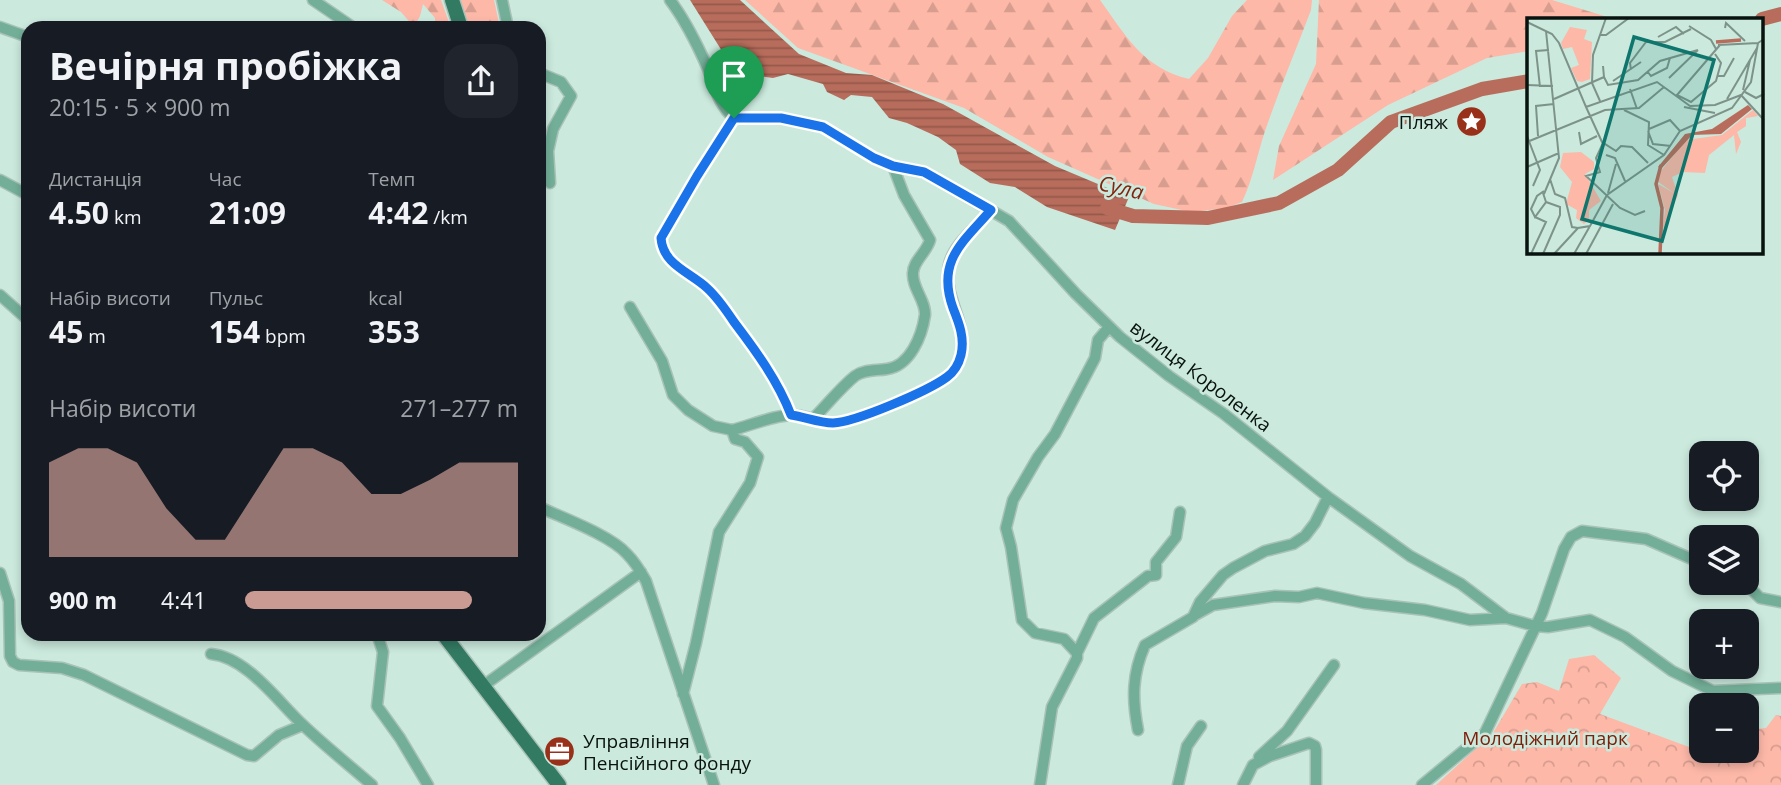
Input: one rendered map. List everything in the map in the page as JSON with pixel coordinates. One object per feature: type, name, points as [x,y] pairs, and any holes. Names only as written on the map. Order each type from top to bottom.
[{"type":"main road","points":[[452,0],[459,21]]},
{"type":"main road","points":[[448,641],[558,785]]},
{"type":"street","points":[[313,0],[344,21]]},
{"type":"street","points":[[502,0],[506,21]]},
{"type":"street","points":[[670,0],[680,13],[707,67],[722,105],[734,118],[661,238],[662,245],[667,258],[717,298],[765,365],[791,415]]},
{"type":"street","points":[[0,27],[21,34]]},
{"type":"street","points":[[546,76],[561,82],[571,96],[553,129],[548,151],[550,183]]},
{"type":"street","name":"вулиця Короленка","points":[[734,118],[781,118],[811,123],[841,136],[874,158],[893,166],[924,172],[1009,221],[1109,327],[1169,376],[1224,414],[1328,497],[1410,556],[1461,584],[1506,618],[1548,627],[1591,620],[1625,637],[1672,671],[1713,691],[1781,688]]},
{"type":"street","points":[[813,419],[855,376],[895,367],[906,359],[918,337],[925,314],[913,274],[914,267],[928,249],[930,240],[904,195],[893,166]]},
{"type":"street","points":[[0,180],[21,191]]},
{"type":"street","points":[[631,307],[662,361],[673,395],[688,410],[713,426],[732,430],[791,415],[821,422],[841,422],[878,411],[953,372],[958,363],[962,335],[949,289],[949,264],[955,251],[991,210]]},
{"type":"street","points":[[0,295],[21,314]]},
{"type":"street","points":[[1077,653],[1065,639],[1035,633],[1022,620],[1006,528],[1013,500],[1055,434],[1095,358],[1097,340],[1109,327]]},
{"type":"street","points":[[683,694],[719,532],[750,483],[758,457],[745,442],[735,439],[732,430]]},
{"type":"street","points":[[1193,617],[1200,602],[1223,575],[1265,551],[1293,544],[1305,536],[1328,497]]},
{"type":"street","points":[[546,510],[610,541],[626,552],[641,572],[714,785]]},
{"type":"street","points":[[1040,785],[1052,707],[1094,618],[1139,582],[1148,576],[1156,575],[1156,562],[1176,537],[1180,512]]},
{"type":"street","points":[[1422,785],[1485,733],[1542,613],[1564,549],[1571,537],[1582,531],[1646,539],[1689,558]]},
{"type":"street","points":[[546,640],[641,572]]},
{"type":"street","points":[[0,573],[9,601],[10,656],[13,662],[19,665],[62,668],[83,675],[247,755],[254,756],[279,735],[303,725]]},
{"type":"street","points":[[1138,730],[1132,700],[1134,678],[1145,645],[1213,605],[1317,593],[1332,594],[1364,603],[1425,610],[1469,620],[1506,618]]},
{"type":"street","points":[[1757,595],[1781,602]]},
{"type":"street","points":[[379,641],[383,652],[377,706],[426,781]]},
{"type":"street","points":[[483,685],[545,641]]},
{"type":"street","points":[[211,654],[236,662],[264,684],[303,725],[372,785]]},
{"type":"street","points":[[1243,785],[1252,765],[1287,731],[1334,665]]},
{"type":"street","points":[[1178,785],[1187,746],[1202,726]]},
{"type":"street","points":[[1252,765],[1270,755],[1311,743],[1316,750],[1317,785]]},
{"type":"green space","points":[[382,0],[441,0],[448,21],[435,21],[423,4],[417,21],[409,21],[401,12]]},
{"type":"green space","points":[[460,0],[494,0],[498,21],[468,21]]},
{"type":"green space","points":[[745,0],[1100,0],[1127,38],[1147,59],[1173,74],[1189,79],[1208,58],[1232,16],[1247,0],[1312,0],[1311,10],[1270,116],[1242,202],[1226,208],[1191,212],[1154,204],[1048,157],[964,108],[798,48]]},
{"type":"green space","points":[[1319,0],[1552,0],[1611,18],[1527,18],[1527,51],[1487,58],[1388,105],[1273,180],[1279,146],[1316,64]]},
{"type":"green space","name":"Молодіжний парк","points":[[1594,655],[1621,678],[1600,714],[1689,747],[1689,763],[1759,763],[1759,729],[1766,728],[1776,715],[1781,716],[1781,785],[1436,785],[1493,733],[1522,684],[1537,682],[1559,691],[1569,659]]},
{"type":"shaded area","points":[[690,0],[740,0],[799,54],[846,73],[872,75],[943,104],[1055,166],[1129,197],[1115,230],[1047,207],[1015,187],[990,183],[960,164],[956,150],[938,137],[889,118],[872,97],[851,95],[844,100],[827,92],[823,84],[788,74],[773,78],[745,74],[727,59]]},
{"type":"waterway","name":"Сула","points":[[1764,18],[1781,14]]},
{"type":"waterway","name":"Сула","points":[[1107,208],[1133,216],[1208,218],[1279,203],[1338,170],[1391,122],[1482,89],[1527,81]]},
{"type":"place","name":"Пляж","points":[[1471,122]]},
{"type":"place","name":"Управління Пенсійного фонду","points":[[560,752]]},
{"type":"route","points":[[734,118],[781,118],[823,127],[874,158],[893,166],[924,172],[991,210],[955,251],[949,264],[949,289],[962,344],[958,363],[946,378],[878,411],[841,422],[821,422],[791,415],[765,365],[717,298],[667,258],[662,245],[661,238],[734,118]]}]
